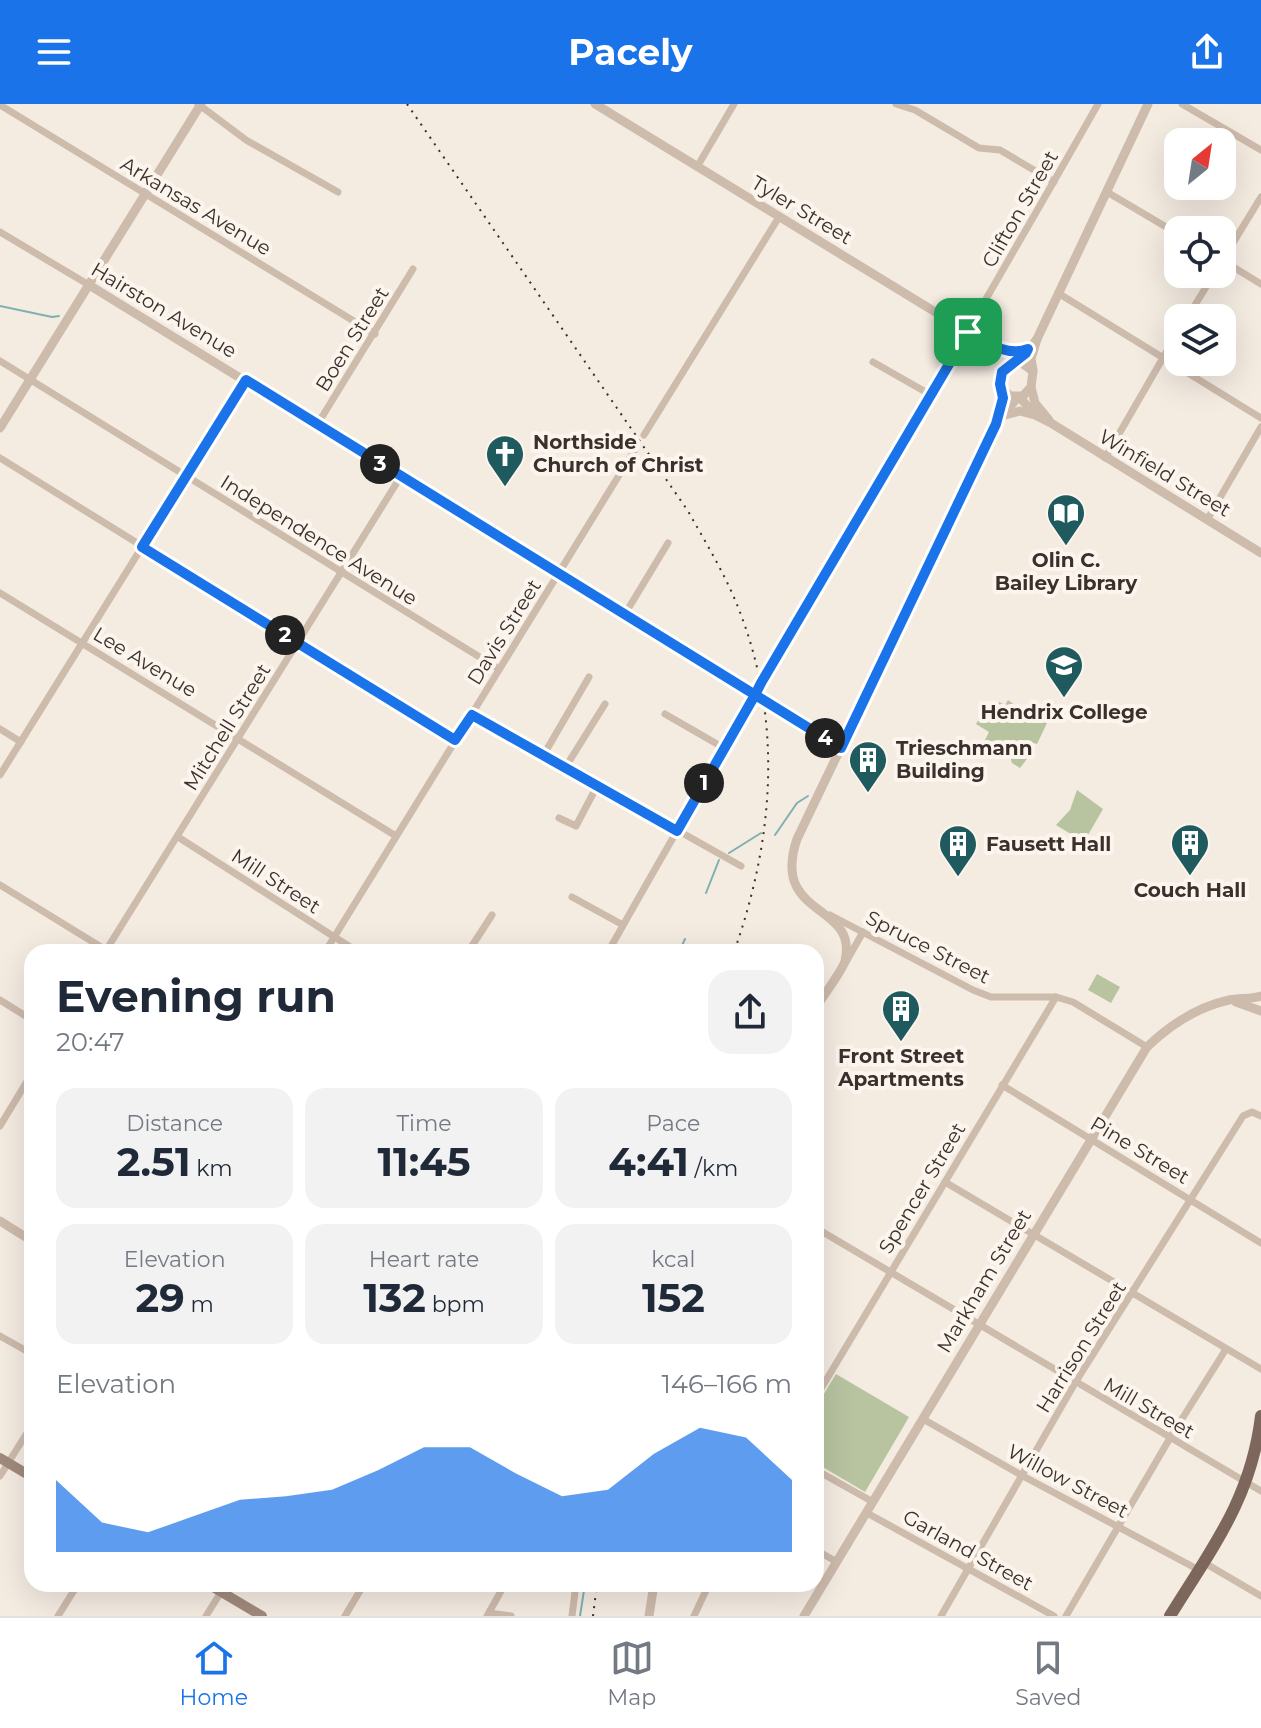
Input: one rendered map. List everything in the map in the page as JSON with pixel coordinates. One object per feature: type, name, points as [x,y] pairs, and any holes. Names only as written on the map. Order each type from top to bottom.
[{"type":"main road","points":[[1170,1616],[1224,1530],[1246,1482],[1255,1457],[1261,1416]]},
{"type":"main road","points":[[4,1460],[24,1472]]},
{"type":"main road","points":[[229,1592],[262,1616]]},
{"type":"street","points":[[0,428],[199,104],[246,140],[338,192]]},
{"type":"street","name":"Tyler Street","points":[[595,104],[1018,361]]},
{"type":"street","points":[[697,167],[734,104]]},
{"type":"street","points":[[896,104],[915,110],[979,148],[1000,150],[1054,182]]},
{"type":"street","name":"Clifton Street","points":[[612,944],[1098,104]]},
{"type":"street","points":[[996,424],[1009,405],[1031,387],[1034,380],[1031,359],[1037,339],[1148,104]]},
{"type":"street","points":[[1182,104],[1261,150]]},
{"type":"street","name":"Arkansas Avenue","points":[[0,105],[375,334]]},
{"type":"street","points":[[1107,192],[1164,226]]},
{"type":"street","points":[[1236,237],[1261,197]]},
{"type":"street","points":[[644,435],[779,217]]},
{"type":"street","name":"Hairston Avenue","points":[[0,232],[246,380],[841,748]]},
{"type":"street","name":"Boen Street","points":[[317,425],[413,269]]},
{"type":"street","points":[[1236,269],[1261,284]]},
{"type":"street","points":[[1058,293],[1261,418]]},
{"type":"street","points":[[1002,372],[1018,361],[1037,339]]},
{"type":"street","points":[[845,964],[844,940],[828,914],[800,894],[792,880],[791,856],[996,424],[1003,398],[1000,378],[1002,358],[991,345]]},
{"type":"street","points":[[1004,350],[1028,349]]},
{"type":"street","points":[[1105,458],[1163,357]]},
{"type":"street","name":"Independence Avenue","points":[[0,361],[499,669]]},
{"type":"street","points":[[1018,361],[1033,371]]},
{"type":"street","points":[[873,362],[931,395]]},
{"type":"street","points":[[0,775],[246,380]]},
{"type":"street","name":"Winfield Street","points":[[1031,387],[1035,403],[1051,423]]},
{"type":"street","points":[[1002,388],[1010,396],[1018,398]]},
{"type":"street","name":"Winfield Street","points":[[1018,398],[1036,415],[1261,553]]},
{"type":"street","points":[[1005,415],[1020,411],[1036,415]]},
{"type":"street","points":[[1207,520],[1261,427]]},
{"type":"street","name":"Davis Street","points":[[330,944],[634,451]]},
{"type":"street","points":[[0,458],[455,740]]},
{"type":"street","name":"Mitchell Street","points":[[110,944],[401,476]]},
{"type":"street","points":[[625,614],[668,543]]},
{"type":"street","name":"Lee Avenue","points":[[0,593],[396,836]]},
{"type":"street","points":[[543,756],[589,677]]},
{"type":"street","points":[[565,768],[605,704]]},
{"type":"street","points":[[665,714],[724,748]]},
{"type":"street","points":[[472,715],[741,866]]},
{"type":"street","points":[[0,729],[21,742]]},
{"type":"street","points":[[559,818],[576,826],[597,786]]},
{"type":"street","name":"Mill Street","points":[[178,837],[345,944]]},
{"type":"street","points":[[0,885],[95,944]]},
{"type":"street","points":[[572,897],[623,925]]},
{"type":"street","name":"Spruce Street","points":[[828,914],[969,988],[991,997],[1056,997],[1073,1002],[1147,1047]]},
{"type":"street","points":[[473,944],[492,915]]},
{"type":"street","points":[[824,996],[863,932]]},
{"type":"street","name":"Markham Street","points":[[824,1583],[1147,1047],[1163,1031],[1184,1018],[1229,1000],[1261,996]]},
{"type":"street","name":"Spencer Street","points":[[824,1383],[1056,997]]},
{"type":"street","points":[[0,1000],[24,1015]]},
{"type":"street","points":[[1229,1000],[1261,1011]]},
{"type":"street","name":"Pine Street","points":[[1002,1085],[1261,1243]]},
{"type":"street","points":[[0,1126],[24,1086]]},
{"type":"street","name":"Harrison Street","points":[[941,1616],[1075,1383],[1244,1115],[1252,1112],[1261,1116]]},
{"type":"street","points":[[945,1182],[1261,1369]]},
{"type":"street","points":[[0,1221],[24,1236]]},
{"type":"street","name":"Mill Street","points":[[824,1233],[1261,1491]]},
{"type":"street","points":[[0,1336],[24,1350]]},
{"type":"street","points":[[1066,1616],[1117,1526],[1226,1349]]},
{"type":"street","name":"Willow Street","points":[[923,1419],[1117,1526],[1261,1596]]},
{"type":"street","points":[[0,1476],[4,1460],[24,1435]]},
{"type":"street","points":[[824,1474],[873,1502]]},
{"type":"street","name":"Garland Street","points":[[867,1513],[1054,1616]]},
{"type":"street","points":[[824,1555],[837,1562]]},
{"type":"street","points":[[58,1616],[73,1592]]},
{"type":"street","points":[[206,1616],[221,1592]]},
{"type":"street","points":[[345,1616],[359,1592]]},
{"type":"street","points":[[500,1592],[488,1614],[511,1616]]},
{"type":"street","points":[[572,1616],[575,1592]]},
{"type":"street","points":[[649,1616],[653,1592]]},
{"type":"street","points":[[694,1616],[705,1592]]},
{"type":"street","name":"Markham Street","points":[[804,1616],[819,1592]]},
{"type":"green space","points":[[1008,700],[1036,720],[1038,718],[1047,723],[1037,744],[1031,747],[1034,750],[1020,768],[1012,763],[1008,754],[982,746],[989,732],[976,724],[988,704],[999,702],[1005,705]]},
{"type":"green space","points":[[1077,790],[1103,809],[1084,842],[1056,825],[1070,810]]},
{"type":"green space","points":[[1097,974],[1120,987],[1111,1003],[1088,990]]},
{"type":"green space","points":[[836,1374],[909,1417],[865,1492],[824,1468],[824,1394]]},
{"type":"waterway","points":[[0,306],[59,316]]},
{"type":"waterway","points":[[775,835],[797,803],[808,796]]},
{"type":"waterway","points":[[729,853],[761,833]]},
{"type":"waterway","points":[[706,893],[719,860]]},
{"type":"waterway","points":[[683,944],[685,939]]},
{"type":"waterway","points":[[580,1616],[584,1592]]},
{"type":"railway","points":[[407,104],[688,511],[736,602],[754,657],[768,741],[764,826],[757,869],[736,944]]},
{"type":"railway","points":[[593,1616],[596,1592]]},
{"type":"place","name":"Northside Church of Christ","points":[[505,488]]},
{"type":"place","name":"Olin C. Bailey Library","points":[[1066,547]]},
{"type":"place","name":"Hendrix College","points":[[1064,699]]},
{"type":"place","name":"Trieschmann Building","points":[[868,794]]},
{"type":"place","name":"Couch Hall","points":[[1190,877]]},
{"type":"place","name":"Fausett Hall","points":[[958,878]]},
{"type":"place","name":"Front Street Apartments","points":[[901,1043]]},
{"type":"route","points":[[968,332],[761,683],[755,695],[677,831],[472,715],[455,740],[142,547],[246,380],[317,425],[559,573],[755,695],[841,748],[996,424],[1003,398],[1000,384],[1002,372],[1011,363],[1020,361],[1028,349],[1020,352],[1004,350],[968,332]]}]
